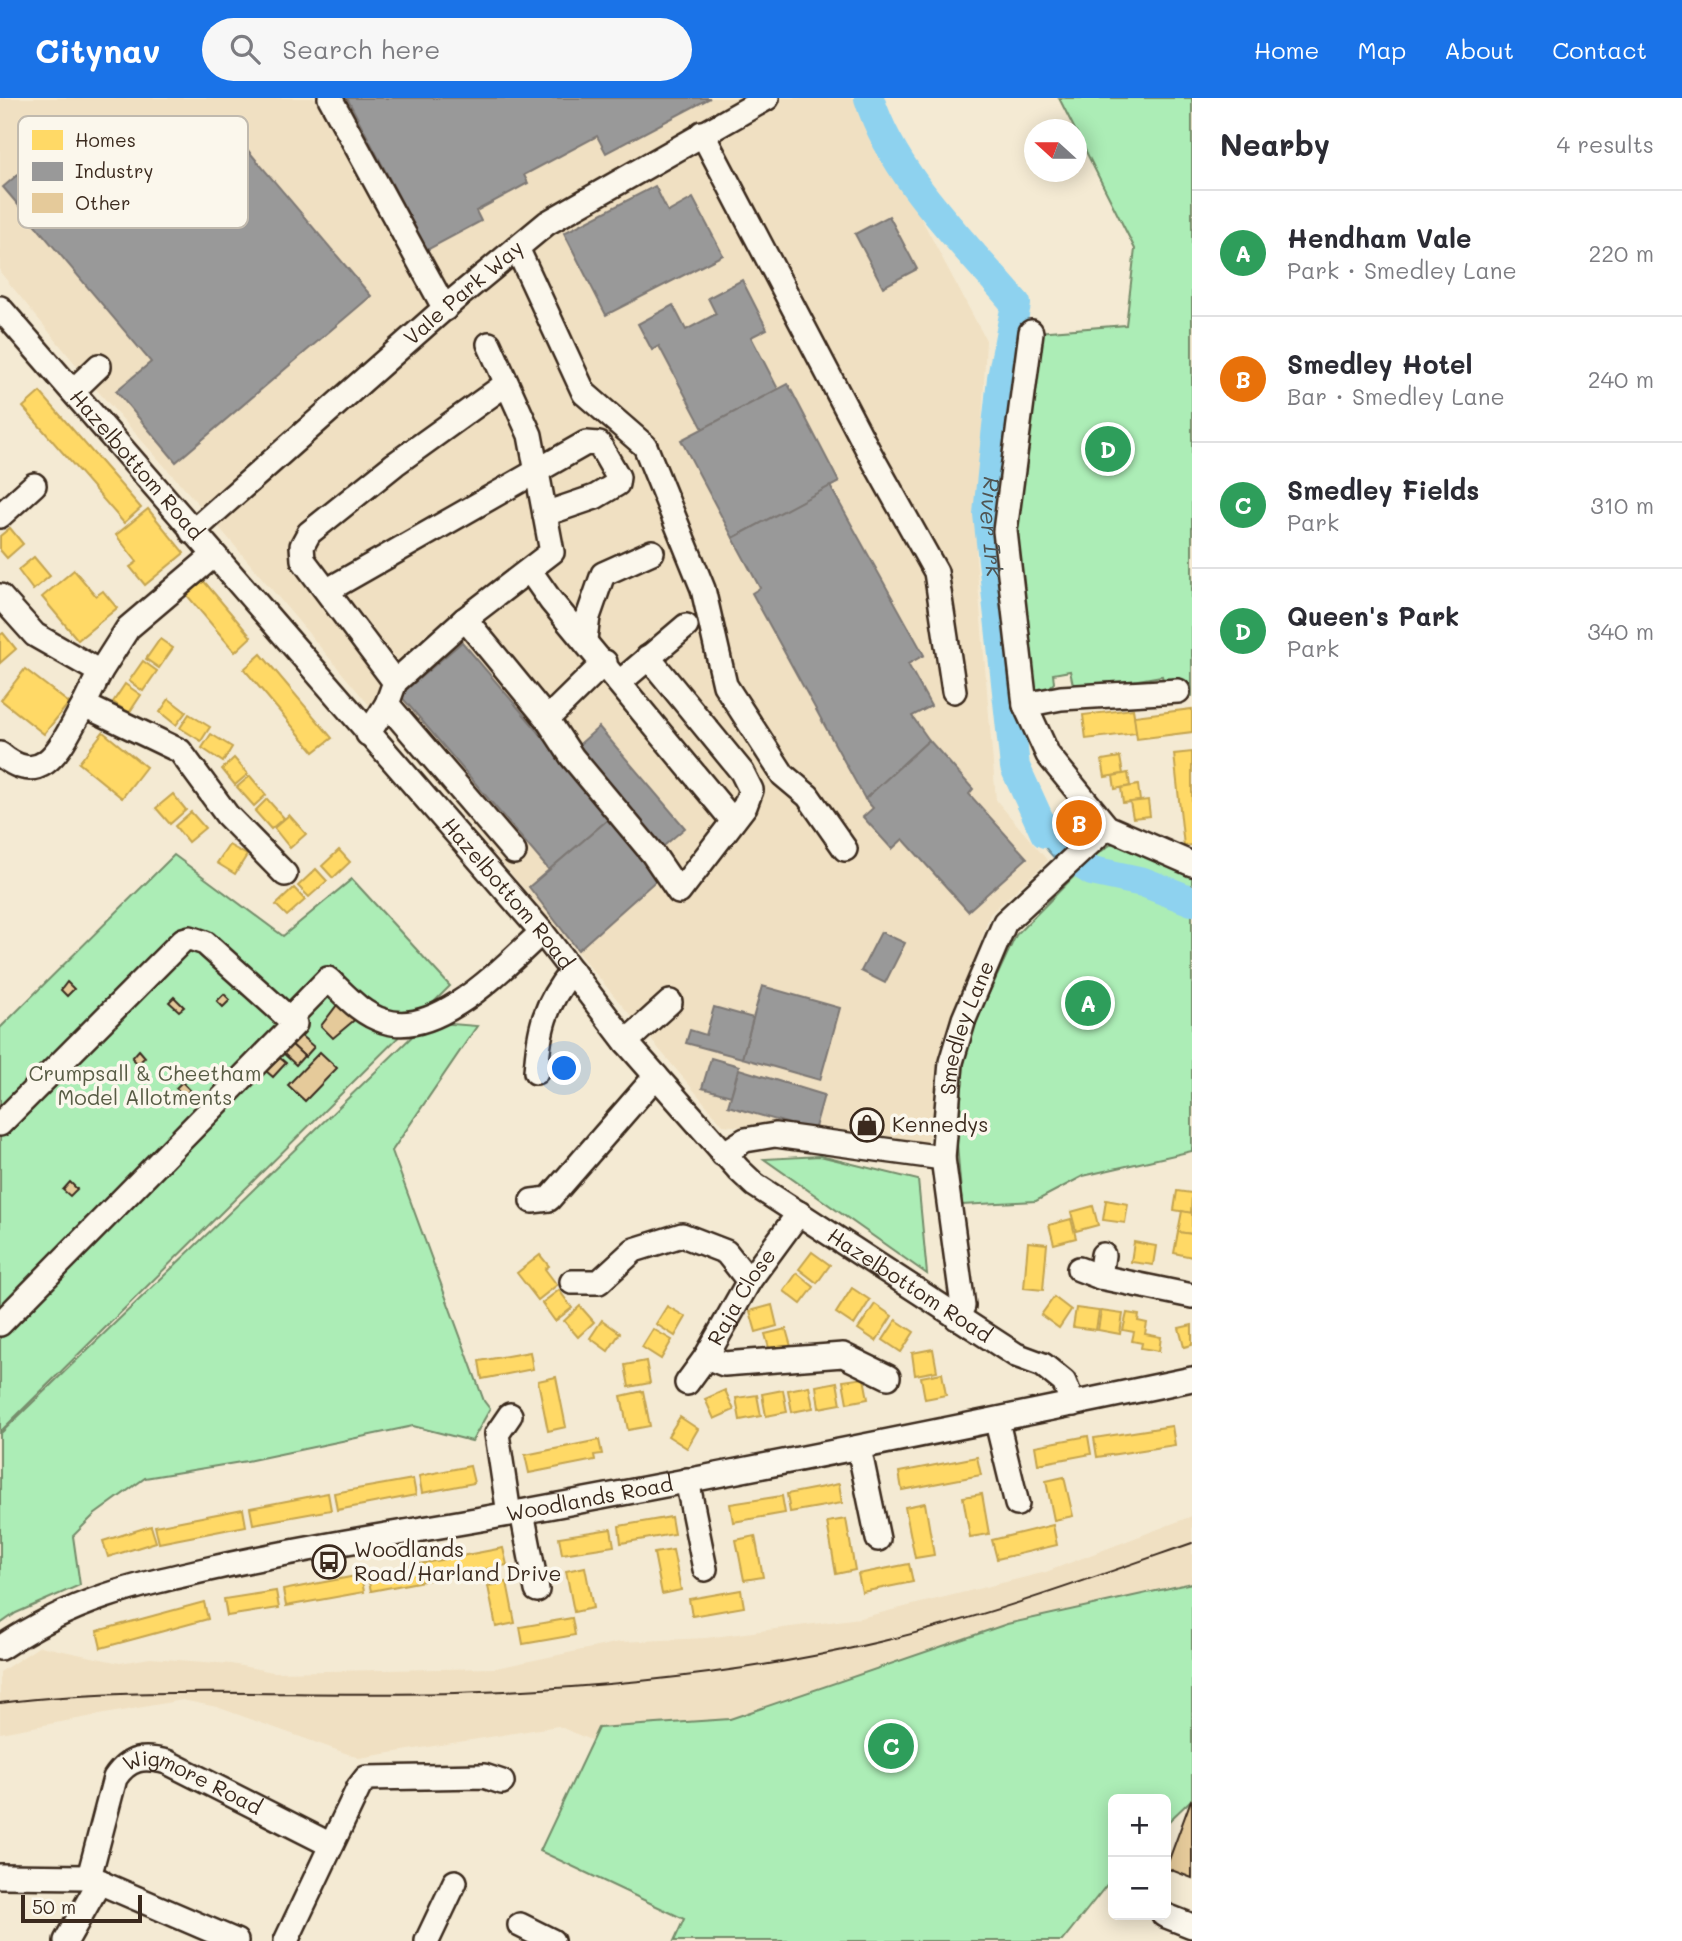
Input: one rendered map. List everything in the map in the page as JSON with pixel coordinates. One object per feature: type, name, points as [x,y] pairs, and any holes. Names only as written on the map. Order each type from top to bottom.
[{"type":"street","points":[[330,98],[445,309]]},
{"type":"street","name":"Vale Park Way","points":[[192,532],[547,223],[767,98]]},
{"type":"street","points":[[702,133],[936,572],[954,691]]},
{"type":"street","points":[[517,248],[584,393],[645,446],[703,589],[725,685],[782,775],[808,796],[845,849]]},
{"type":"street","name":"Hazelbottom Road","points":[[0,308],[542,932],[626,1042],[723,1154],[755,1185],[1016,1355],[1043,1365],[1064,1382],[1073,1404]]},
{"type":"street","points":[[1031,332],[1005,531],[1025,705],[1048,755],[1107,827],[1192,864]]},
{"type":"street","points":[[369,734],[387,704],[395,682],[465,619],[552,552],[530,435],[489,344]]},
{"type":"street","points":[[73,391],[99,366]]},
{"type":"street","points":[[395,682],[303,560],[302,546],[309,533],[395,464],[506,384]]},
{"type":"street","points":[[328,590],[536,470],[593,442],[599,444],[618,477],[617,484],[595,497],[545,514]]},
{"type":"street","points":[[0,516],[34,485]]},
{"type":"street","points":[[585,639],[590,608],[603,574],[652,552]]},
{"type":"street","points":[[0,754],[14,766],[27,769],[42,767],[51,760],[128,628],[213,556]]},
{"type":"street","points":[[530,571],[733,821]]},
{"type":"street","points":[[0,596],[35,635],[100,672]]},
{"type":"street","points":[[465,619],[547,719],[572,757],[653,854],[679,892],[745,806],[751,790],[742,772],[648,657]]},
{"type":"street","points":[[620,681],[686,625]]},
{"type":"street","points":[[547,719],[605,663]]},
{"type":"street","points":[[1025,705],[1061,698],[1178,691]]},
{"type":"street","points":[[387,704],[514,852]]},
{"type":"street","points":[[84,705],[180,751],[227,815],[285,874]]},
{"type":"street","points":[[397,766],[422,744]]},
{"type":"street","name":"Smedley Lane","points":[[957,1318],[964,1307],[943,1158],[951,1062],[964,1019],[1005,922],[1107,827]]},
{"type":"street","points":[[289,1019],[328,979],[360,1010],[382,1021],[401,1025],[459,1004],[542,932]]},
{"type":"street","points":[[0,1124],[183,940],[190,938],[205,943],[295,1024],[0,1324]]},
{"type":"street","points":[[536,1072],[545,1013],[552,995],[572,971]]},
{"type":"street","points":[[626,1042],[670,1002]]},
{"type":"street","points":[[532,1201],[549,1199],[656,1076]]},
{"type":"street","points":[[723,1154],[746,1140],[775,1135],[943,1158]]},
{"type":"street","name":"Raja Close","points":[[687,1383],[706,1357],[749,1281],[799,1213]]},
{"type":"street","points":[[572,1282],[603,1291],[634,1250],[682,1235],[726,1251],[749,1281]]},
{"type":"street","points":[[1094,1267],[1192,1296]]},
{"type":"street","points":[[706,1357],[724,1364],[843,1355],[888,1377]]},
{"type":"street","name":"Woodlands Road","points":[[0,1647],[36,1624],[110,1592],[310,1546],[516,1513],[997,1422],[1192,1379]]},
{"type":"street","points":[[510,1415],[496,1434],[537,1590]]},
{"type":"street","points":[[997,1422],[1017,1504]]},
{"type":"street","points":[[859,1448],[878,1539]]},
{"type":"street","points":[[687,1480],[705,1569]]},
{"type":"street","name":"Wigmore Road","points":[[66,1941],[94,1879],[115,1778],[124,1766],[141,1758],[167,1762],[331,1845]]},
{"type":"street","points":[[286,1941],[366,1777],[484,1776],[502,1782]]},
{"type":"street","points":[[0,1876],[76,1874],[94,1879],[236,1941]]},
{"type":"street","points":[[427,1941],[455,1882]]},
{"type":"street","points":[[1171,1918],[1192,1926]]},
{"type":"street","points":[[520,1925],[552,1941]]},
{"type":"shaded area","points":[[0,98],[857,98],[986,340],[976,558],[996,800],[1048,861],[990,914],[946,1044],[927,1147],[723,1125],[224,533],[95,388],[0,272]]},
{"type":"shaded area","points":[[1192,1516],[1192,1615],[609,1748],[558,1726],[359,1758],[217,1707],[182,1700],[0,1733],[0,1672],[40,1646],[120,1663],[150,1658],[231,1664],[273,1672],[496,1668],[620,1642],[706,1638],[860,1618],[1046,1572]]},
{"type":"green space","points":[[1059,98],[1192,98],[1192,696],[1181,698],[1178,678],[1163,680],[1162,676],[1080,690],[1073,685],[1070,671],[1053,674],[1054,683],[1045,692],[1032,692],[1011,559],[1037,332],[1126,325],[1135,249],[1087,154],[1087,119],[1070,119]]},
{"type":"green space","points":[[1117,840],[1192,871],[1192,1151],[1083,1176],[1036,1201],[962,1205],[957,1144],[966,1043],[1016,935],[1092,858]]},
{"type":"green space","name":"Crumpsall & Cheetham Model Allotments","points":[[174,855],[283,936],[352,879],[450,986],[0,1432],[0,1028]]},
{"type":"green space","points":[[427,1022],[477,1026],[392,1151],[484,1401],[490,1409],[472,1441],[413,1426],[247,1461],[145,1478],[94,1515],[73,1536],[80,1585],[16,1613],[0,1624],[0,1434]]},
{"type":"green space","points":[[820,1156],[918,1180],[927,1274],[764,1159]]},
{"type":"green space","points":[[1192,1583],[1192,1799],[1171,1819],[1171,1794],[1108,1794],[1108,1883],[1062,1941],[674,1941],[684,1919],[540,1851],[598,1728],[730,1719],[1007,1624]]},
{"type":"water","points":[[1031,794],[1059,844],[1098,866],[1121,868],[1114,882],[1077,873],[1053,856],[1043,845],[1017,799]]},
{"type":"building: Homes","points":[[40,392],[141,508],[124,523],[23,407]]},
{"type":"building: Homes","points":[[148,509],[184,553],[145,585],[130,567],[137,562],[116,535]]},
{"type":"building: Homes","points":[[10,528],[23,544],[7,558],[0,550],[0,536]]},
{"type":"building: Homes","points":[[34,557],[50,576],[33,590],[18,570]]},
{"type":"building: Homes","points":[[74,570],[96,596],[103,591],[117,608],[78,640],[42,597]]},
{"type":"building: Homes","points":[[202,579],[251,637],[235,652],[185,593]]},
{"type":"building: Homes","points":[[3,633],[16,649],[0,663],[0,635]]},
{"type":"building: Homes","points":[[160,639],[173,648],[159,668],[146,659]]},
{"type":"building: Homes","points":[[261,654],[332,738],[314,752],[244,669]]},
{"type":"building: Homes","points":[[143,661],[157,671],[143,691],[129,681]]},
{"type":"building: Homes","points":[[25,669],[69,703],[44,734],[1,700]]},
{"type":"building: Homes","points":[[125,684],[141,695],[129,713],[113,702]]},
{"type":"building: Homes","points":[[169,699],[186,712],[176,725],[160,712]]},
{"type":"building: Homes","points":[[1133,709],[1137,733],[1086,739],[1083,715]]},
{"type":"building: Homes","points":[[1192,709],[1192,732],[1137,739],[1134,716]]},
{"type":"building: Homes","points":[[189,714],[210,727],[201,741],[180,728]]},
{"type":"building: Homes","points":[[103,732],[146,767],[122,798],[79,763]]},
{"type":"building: Homes","points":[[211,734],[232,747],[223,762],[202,748]]},
{"type":"building: Homes","points":[[1192,752],[1192,845],[1184,846],[1174,754]]},
{"type":"building: Homes","points":[[1120,757],[1123,774],[1105,777],[1102,760]]},
{"type":"building: Homes","points":[[234,758],[248,774],[235,785],[222,769]]},
{"type":"building: Homes","points":[[1128,773],[1130,786],[1115,789],[1113,776]]},
{"type":"building: Homes","points":[[250,776],[266,795],[254,806],[237,787]]},
{"type":"building: Homes","points":[[1138,785],[1140,801],[1123,803],[1121,788]]},
{"type":"building: Homes","points":[[173,794],[186,810],[170,824],[156,808]]},
{"type":"building: Homes","points":[[267,799],[284,818],[271,829],[255,811]]},
{"type":"building: Homes","points":[[1148,800],[1150,816],[1133,818],[1130,802]]},
{"type":"building: Homes","points":[[191,812],[205,828],[188,842],[175,826]]},
{"type":"building: Homes","points":[[289,815],[306,834],[290,848],[274,828]]},
{"type":"building: Homes","points":[[229,845],[247,855],[235,874],[217,863]]},
{"type":"building: Homes","points":[[339,850],[350,862],[333,878],[322,866]]},
{"type":"building: Homes","points":[[316,869],[327,881],[309,897],[298,886]]},
{"type":"building: Homes","points":[[294,888],[305,900],[287,916],[276,905]]},
{"type":"building: Homes","points":[[1177,1191],[1192,1193],[1191,1213],[1174,1210]]},
{"type":"building: Homes","points":[[1106,1200],[1128,1204],[1125,1223],[1103,1220]]},
{"type":"building: Homes","points":[[1093,1206],[1098,1225],[1076,1231],[1071,1212]]},
{"type":"building: Homes","points":[[1182,1211],[1192,1213],[1192,1234],[1178,1232]]},
{"type":"building: Homes","points":[[1071,1219],[1076,1238],[1054,1244],[1049,1225]]},
{"type":"building: Homes","points":[[1178,1232],[1192,1234],[1192,1257],[1174,1253]]},
{"type":"building: Homes","points":[[1028,1242],[1047,1244],[1043,1290],[1024,1288]]},
{"type":"building: Homes","points":[[1134,1242],[1156,1246],[1153,1265],[1131,1262]]},
{"type":"building: Homes","points":[[812,1252],[830,1265],[817,1283],[799,1269]]},
{"type":"building: Homes","points":[[540,1255],[549,1266],[545,1269],[557,1285],[538,1300],[517,1273]]},
{"type":"building: Homes","points":[[797,1273],[814,1287],[801,1304],[784,1291]]},
{"type":"building: Homes","points":[[852,1288],[870,1300],[854,1325],[836,1313]]},
{"type":"building: Homes","points":[[559,1290],[572,1308],[555,1321],[542,1303]]},
{"type":"building: Homes","points":[[1054,1297],[1071,1310],[1059,1328],[1041,1315]]},
{"type":"building: Homes","points":[[875,1304],[892,1316],[876,1341],[858,1329]]},
{"type":"building: Homes","points":[[772,1305],[777,1326],[756,1332],[750,1311]]},
{"type":"building: Homes","points":[[580,1306],[594,1322],[578,1337],[564,1321]]},
{"type":"building: Homes","points":[[667,1306],[686,1317],[675,1336],[656,1324]]},
{"type":"building: Homes","points":[[1076,1308],[1099,1311],[1096,1330],[1073,1327]]},
{"type":"building: Homes","points":[[1101,1311],[1123,1314],[1120,1334],[1098,1330]]},
{"type":"building: Homes","points":[[1127,1313],[1139,1315],[1138,1321],[1147,1323],[1145,1334],[1161,1337],[1159,1351],[1141,1348],[1142,1343],[1132,1341],[1134,1332],[1123,1330]]},
{"type":"building: Homes","points":[[602,1320],[620,1333],[608,1351],[590,1338]]},
{"type":"building: Homes","points":[[896,1320],[914,1332],[901,1352],[883,1340]]},
{"type":"building: Homes","points":[[1192,1325],[1192,1345],[1184,1347],[1179,1328]]},
{"type":"building: Homes","points":[[653,1329],[672,1340],[661,1359],[642,1347]]},
{"type":"building: Homes","points":[[786,1329],[792,1350],[771,1355],[765,1334]]},
{"type":"building: Homes","points":[[933,1349],[937,1371],[915,1375],[912,1353]]},
{"type":"building: Homes","points":[[530,1352],[533,1369],[482,1379],[479,1361]]},
{"type":"building: Homes","points":[[646,1361],[650,1383],[629,1387],[625,1365]]},
{"type":"building: Homes","points":[[942,1373],[946,1395],[925,1399],[921,1377]]},
{"type":"building: Homes","points":[[556,1377],[566,1427],[548,1431],[538,1381]]},
{"type":"building: Homes","points":[[864,1378],[868,1399],[847,1403],[843,1381]]},
{"type":"building: Homes","points":[[837,1382],[841,1404],[819,1408],[816,1386]]},
{"type":"building: Homes","points":[[809,1386],[813,1408],[792,1412],[788,1390]]},
{"type":"building: Homes","points":[[725,1390],[734,1410],[714,1419],[705,1399]]},
{"type":"building: Homes","points":[[783,1390],[787,1412],[766,1416],[762,1394]]},
{"type":"building: Homes","points":[[643,1391],[650,1426],[628,1430],[621,1396]]},
{"type":"building: Homes","points":[[757,1395],[761,1416],[740,1420],[736,1398]]},
{"type":"building: Homes","points":[[680,1417],[698,1429],[687,1448],[668,1436]]},
{"type":"building: Homes","points":[[1172,1426],[1175,1445],[1097,1457],[1094,1438]]},
{"type":"building: Homes","points":[[1088,1436],[1091,1454],[1038,1464],[1035,1446]]},
{"type":"building: Homes","points":[[599,1440],[602,1454],[594,1455],[595,1460],[529,1473],[525,1455]]},
{"type":"building: Homes","points":[[977,1457],[981,1475],[902,1490],[899,1472]]},
{"type":"building: Homes","points":[[470,1466],[474,1483],[422,1493],[419,1476]]},
{"type":"building: Homes","points":[[1064,1477],[1073,1516],[1054,1520],[1046,1481]]},
{"type":"building: Homes","points":[[413,1479],[416,1495],[337,1510],[334,1493]]},
{"type":"building: Homes","points":[[839,1484],[842,1503],[790,1512],[787,1494]]},
{"type":"building: Homes","points":[[328,1493],[331,1510],[253,1524],[250,1508]]},
{"type":"building: Homes","points":[[982,1494],[989,1534],[970,1537],[963,1497]]},
{"type":"building: Homes","points":[[782,1496],[785,1513],[733,1522],[730,1504]]},
{"type":"building: Homes","points":[[925,1503],[934,1555],[915,1558],[905,1507]]},
{"type":"building: Homes","points":[[243,1509],[246,1526],[159,1543],[155,1526]]},
{"type":"building: Homes","points":[[671,1517],[674,1534],[621,1543],[619,1526]]},
{"type":"building: Homes","points":[[846,1519],[855,1570],[836,1574],[827,1522]]},
{"type":"building: Homes","points":[[1053,1525],[1057,1545],[997,1559],[992,1540]]},
{"type":"building: Homes","points":[[151,1526],[156,1542],[108,1557],[103,1541]]},
{"type":"building: Homes","points":[[611,1529],[614,1546],[562,1554],[559,1537]]},
{"type":"building: Homes","points":[[755,1536],[763,1577],[744,1580],[736,1540]]},
{"type":"building: Homes","points":[[503,1548],[507,1565],[371,1591],[367,1574]]},
{"type":"building: Homes","points":[[673,1550],[681,1590],[662,1594],[654,1553]]},
{"type":"building: Homes","points":[[909,1564],[913,1582],[862,1592],[858,1574]]},
{"type":"building: Homes","points":[[585,1567],[593,1608],[574,1612],[566,1571]]},
{"type":"building: Homes","points":[[361,1575],[364,1592],[286,1606],[283,1590]]},
{"type":"building: Homes","points":[[507,1582],[515,1623],[496,1627],[488,1586]]},
{"type":"building: Homes","points":[[741,1590],[744,1607],[692,1616],[689,1599]]},
{"type":"building: Homes","points":[[276,1591],[279,1608],[227,1616],[224,1599]]},
{"type":"building: Homes","points":[[204,1602],[208,1619],[101,1648],[97,1631]]},
{"type":"building: Homes","points":[[572,1618],[575,1635],[523,1644],[520,1627]]},
{"type":"building: Industry","points":[[347,98],[710,98],[606,153],[597,136],[524,175],[528,183],[476,211],[481,221],[427,250]]},
{"type":"building: Industry","points":[[248,150],[371,296],[176,462],[116,391],[151,362],[38,228],[248,228]]},
{"type":"building: Industry","points":[[18,174],[18,205],[3,187]]},
{"type":"building: Industry","points":[[655,186],[668,212],[693,198],[723,255],[606,315],[564,233]]},
{"type":"building: Industry","points":[[889,216],[917,269],[883,287],[855,234]]},
{"type":"building: Industry","points":[[742,280],[767,329],[751,337],[778,389],[703,429],[659,346],[652,350],[638,324],[673,305],[686,330],[716,314],[708,298]]},
{"type":"building: Industry","points":[[788,384],[839,482],[733,538],[681,440]]},
{"type":"building: Industry","points":[[830,486],[924,655],[908,664],[931,706],[912,716],[929,740],[865,799],[752,593],[760,588],[733,538]]},
{"type":"building: Industry","points":[[462,642],[611,817],[549,870],[400,695]]},
{"type":"building: Industry","points":[[599,727],[685,828],[659,850],[573,750]]},
{"type":"building: Industry","points":[[929,740],[973,789],[969,794],[1027,858],[968,911],[903,839],[892,849],[863,817],[873,808],[865,799]]},
{"type":"building: Industry","points":[[611,817],[660,877],[578,950],[529,887]]},
{"type":"building: Industry","points":[[881,932],[905,943],[885,983],[861,971]]},
{"type":"building: Industry","points":[[762,986],[840,1008],[820,1080],[742,1058]]},
{"type":"building: Industry","points":[[714,1007],[753,1018],[742,1058],[686,1043],[690,1030],[706,1035]]},
{"type":"building: Industry","points":[[711,1058],[739,1066],[731,1096],[702,1088]]},
{"type":"building: Industry","points":[[739,1069],[824,1095],[814,1131],[728,1106]]},
{"type":"building: Other","points":[[67,982],[74,989],[67,996],[61,990]]},
{"type":"building: Other","points":[[224,994],[230,1000],[223,1007],[217,1001]]},
{"type":"building: Other","points":[[174,997],[184,1007],[179,1011],[169,1002]]},
{"type":"building: Other","points":[[340,1001],[358,1017],[333,1038],[321,1026]]},
{"type":"building: Other","points":[[299,1034],[314,1047],[305,1057],[291,1044]]},
{"type":"building: Other","points":[[291,1044],[304,1056],[296,1065],[283,1053]]},
{"type":"building: Other","points":[[139,1050],[145,1057],[138,1064],[132,1058]]},
{"type":"building: Other","points":[[320,1052],[337,1068],[305,1101],[288,1085]]},
{"type":"building: Other","points":[[280,1058],[286,1063],[273,1077],[266,1071]]},
{"type":"building: Other","points":[[182,1082],[190,1090],[184,1096],[176,1088]]},
{"type":"building: Other","points":[[70,1182],[77,1189],[70,1196],[63,1190]]},
{"type":"building: Other","points":[[1191,1800],[1192,1878],[1171,1870],[1171,1854]]},
{"type":"waterway","name":"River Irk","points":[[869,98],[880,127],[913,182],[1016,304],[1002,378],[988,514],[1015,767],[1045,833]]},
{"type":"waterway","name":"River Irk","points":[[1081,864],[1092,871],[1143,882],[1192,901]]},
{"type":"tram line","points":[[0,1703],[126,1694],[505,1691],[599,1685],[740,1669],[833,1652],[919,1632],[1037,1597],[1192,1543]]},
{"type":"place","name":"Queen's Park","points":[[1108,449]]},
{"type":"place","name":"Smedley Hotel","points":[[1079,823]]},
{"type":"place","name":"Hendham Vale","points":[[1088,1003]]},
{"type":"place","name":"Kennedys","points":[[867,1125]]},
{"type":"place","name":"Woodlands Road/Harland Drive","points":[[329,1562]]},
{"type":"place","name":"Smedley Fields","points":[[891,1746]]}]
